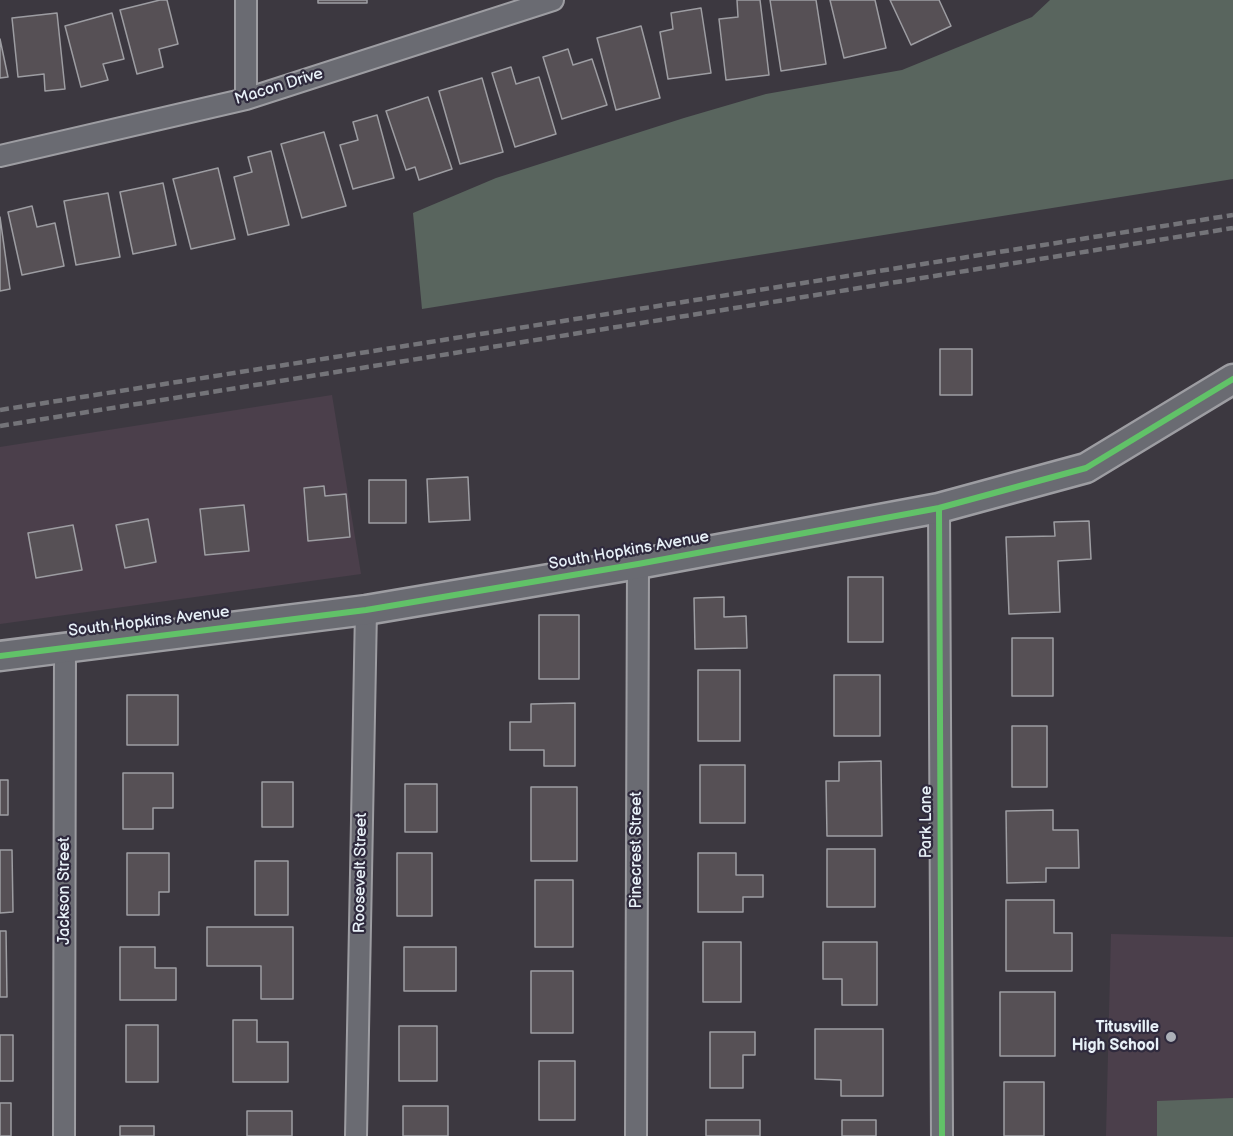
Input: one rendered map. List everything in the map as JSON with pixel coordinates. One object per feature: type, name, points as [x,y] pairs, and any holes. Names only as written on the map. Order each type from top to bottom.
[{"type":"street","points":[[246,0],[246,99]]},
{"type":"street","name":"Macon Drive","points":[[0,156],[246,99],[553,0]]},
{"type":"street","name":"South Hopkins Avenue","points":[[0,656],[65,646],[366,610],[638,564],[939,508],[1086,468],[1233,379]]},
{"type":"street","name":"Park Lane","points":[[939,508],[942,1136]]},
{"type":"street","name":"Pinecrest Street","points":[[636,1136],[638,564]]},
{"type":"street","name":"Roosevelt Street","points":[[356,1136],[366,610]]},
{"type":"street","name":"Jackson Street","points":[[64,1136],[65,646]]},
{"type":"shaded area","points":[[1050,0],[1233,0],[1233,179],[422,309],[413,213],[496,178],[766,94],[902,70],[1032,17]]},
{"type":"shaded area","points":[[332,395],[361,574],[0,624],[0,447]]},
{"type":"shaded area","name":"Titusville High School","points":[[1111,934],[1233,937],[1233,1136],[1106,1136]]},
{"type":"shaded area","points":[[1233,1098],[1233,1136],[1157,1136],[1157,1101]]},
{"type":"building","points":[[167,0],[178,44],[159,49],[163,67],[137,74],[120,10]]},
{"type":"building","points":[[318,0],[367,0],[367,3],[318,3]]},
{"type":"building","points":[[737,0],[760,0],[769,75],[726,80],[719,19],[738,17]]},
{"type":"building","points":[[770,0],[816,0],[826,64],[781,71]]},
{"type":"building","points":[[830,0],[875,0],[886,48],[844,58]]},
{"type":"building","points":[[890,0],[939,0],[951,26],[911,45]]},
{"type":"building","points":[[701,8],[711,73],[668,79],[660,32],[673,29],[671,13]]},
{"type":"building","points":[[57,13],[65,89],[45,91],[44,74],[18,77],[12,18]]},
{"type":"building","points":[[112,13],[124,59],[103,64],[108,80],[81,87],[65,26]]},
{"type":"building","points":[[641,26],[660,98],[616,110],[597,38]]},
{"type":"building","points":[[0,39],[8,77],[0,78]]},
{"type":"building","points":[[568,49],[573,65],[592,59],[607,105],[562,119],[543,57]]},
{"type":"building","points":[[511,67],[516,84],[539,77],[556,134],[515,147],[492,73]]},
{"type":"building","points":[[482,78],[503,152],[460,164],[439,91]]},
{"type":"building","points":[[428,97],[452,169],[419,180],[415,167],[406,170],[386,111]]},
{"type":"building","points":[[377,115],[394,178],[353,189],[340,145],[358,140],[353,122]]},
{"type":"building","points":[[324,132],[346,206],[302,218],[281,144]]},
{"type":"building","points":[[271,151],[289,225],[248,235],[234,177],[252,172],[248,157]]},
{"type":"building","points":[[218,168],[235,239],[191,249],[173,179]]},
{"type":"building","points":[[163,183],[176,245],[133,254],[120,192]]},
{"type":"building","points":[[108,193],[120,257],[76,265],[64,201]]},
{"type":"building","points":[[32,206],[37,227],[55,223],[64,266],[22,275],[8,212]]},
{"type":"building","points":[[0,217],[10,289],[0,291]]},
{"type":"building","points":[[940,349],[972,349],[972,395],[940,395]]},
{"type":"building","points":[[468,477],[470,520],[429,522],[427,479]]},
{"type":"building","points":[[369,480],[406,480],[406,523],[369,523]]},
{"type":"building","points":[[324,486],[325,496],[346,494],[350,537],[308,541],[304,488]]},
{"type":"building","points":[[244,505],[249,551],[205,555],[200,509]]},
{"type":"building","points":[[148,519],[156,562],[125,568],[116,525]]},
{"type":"building","points":[[1089,521],[1091,559],[1058,561],[1060,612],[1009,614],[1006,537],[1055,536],[1054,522]]},
{"type":"building","points":[[73,525],[82,570],[36,578],[28,533]]},
{"type":"building","points":[[848,577],[883,577],[883,642],[848,642]]},
{"type":"building","points":[[724,597],[724,617],[746,616],[747,648],[695,649],[694,598]]},
{"type":"building","points":[[539,615],[579,615],[579,679],[539,679]]},
{"type":"building","points":[[1012,638],[1053,638],[1053,696],[1012,696]]},
{"type":"building","points":[[698,670],[740,670],[740,741],[698,741]]},
{"type":"building","points":[[834,675],[880,675],[880,736],[834,736]]},
{"type":"building","points":[[127,695],[178,695],[178,745],[127,745]]},
{"type":"building","points":[[575,703],[575,766],[544,766],[544,750],[510,750],[510,722],[531,722],[531,704]]},
{"type":"building","points":[[1012,726],[1047,726],[1047,787],[1012,787]]},
{"type":"building","points":[[881,761],[882,836],[827,836],[826,781],[839,781],[839,762]]},
{"type":"building","points":[[700,765],[745,765],[745,823],[700,823]]},
{"type":"building","points":[[123,773],[173,773],[173,808],[153,808],[153,829],[123,829]]},
{"type":"building","points":[[0,780],[8,780],[8,815],[0,815]]},
{"type":"building","points":[[262,782],[293,782],[293,827],[262,827]]},
{"type":"building","points":[[405,784],[437,784],[437,832],[405,832]]},
{"type":"building","points":[[531,787],[577,787],[577,861],[531,861]]},
{"type":"building","points":[[1053,810],[1053,830],[1078,830],[1079,868],[1046,868],[1046,882],[1007,883],[1006,811]]},
{"type":"building","points":[[827,849],[875,849],[875,907],[827,907]]},
{"type":"building","points":[[0,850],[12,850],[13,912],[0,913]]},
{"type":"building","points":[[127,853],[169,853],[169,892],[159,892],[159,915],[127,915]]},
{"type":"building","points":[[397,853],[432,853],[432,916],[397,916]]},
{"type":"building","points":[[698,853],[736,853],[736,875],[763,875],[763,897],[743,897],[743,912],[698,912]]},
{"type":"building","points":[[255,861],[288,861],[288,915],[255,915]]},
{"type":"building","points":[[535,880],[573,880],[573,947],[535,947]]},
{"type":"building","points":[[1006,900],[1054,900],[1054,933],[1072,933],[1072,971],[1006,971]]},
{"type":"building","points":[[207,927],[293,927],[293,999],[261,999],[261,966],[207,966]]},
{"type":"building","points":[[0,931],[6,931],[7,997],[0,997]]},
{"type":"building","points":[[703,942],[741,942],[741,1002],[703,1002]]},
{"type":"building","points":[[823,942],[877,942],[877,1005],[842,1005],[842,979],[823,979]]},
{"type":"building","points":[[120,947],[155,947],[155,968],[176,968],[176,1000],[120,1000]]},
{"type":"building","points":[[404,947],[456,947],[456,991],[404,991]]},
{"type":"building","points":[[531,971],[573,971],[573,1033],[531,1033]]},
{"type":"building","points":[[1000,992],[1055,992],[1055,1056],[1000,1056]]},
{"type":"building","points":[[233,1020],[257,1020],[257,1042],[288,1042],[288,1082],[233,1082]]},
{"type":"building","points":[[126,1025],[158,1025],[158,1082],[126,1082]]},
{"type":"building","points":[[399,1026],[437,1026],[437,1081],[399,1081]]},
{"type":"building","points":[[815,1029],[883,1029],[883,1096],[841,1096],[841,1080],[815,1079]]},
{"type":"building","points":[[710,1032],[755,1032],[755,1055],[743,1055],[743,1088],[710,1088]]},
{"type":"building","points":[[0,1035],[13,1035],[13,1081],[0,1081]]},
{"type":"building","points":[[539,1061],[575,1061],[575,1120],[539,1120]]},
{"type":"building","points":[[1004,1082],[1044,1082],[1044,1136],[1004,1136]]},
{"type":"building","points":[[0,1103],[11,1103],[11,1136],[0,1136]]},
{"type":"building","points":[[403,1106],[448,1106],[448,1136],[403,1136]]},
{"type":"building","points":[[247,1111],[292,1111],[292,1136],[247,1136]]},
{"type":"building","points":[[706,1120],[760,1120],[760,1136],[706,1136]]},
{"type":"building","points":[[842,1120],[876,1120],[876,1136],[842,1136]]},
{"type":"building","points":[[120,1126],[154,1126],[154,1136],[120,1136]]},
{"type":"railway","points":[[0,410],[1233,215]]},
{"type":"railway","points":[[0,426],[1233,228]]},
{"type":"cycle path","points":[[0,656],[366,610],[638,564],[939,508],[1086,468],[1233,379]]},
{"type":"cycle path","points":[[939,508],[942,1136]]},
{"type":"place","name":"Titusville High School","points":[[1171,1037]]}]
